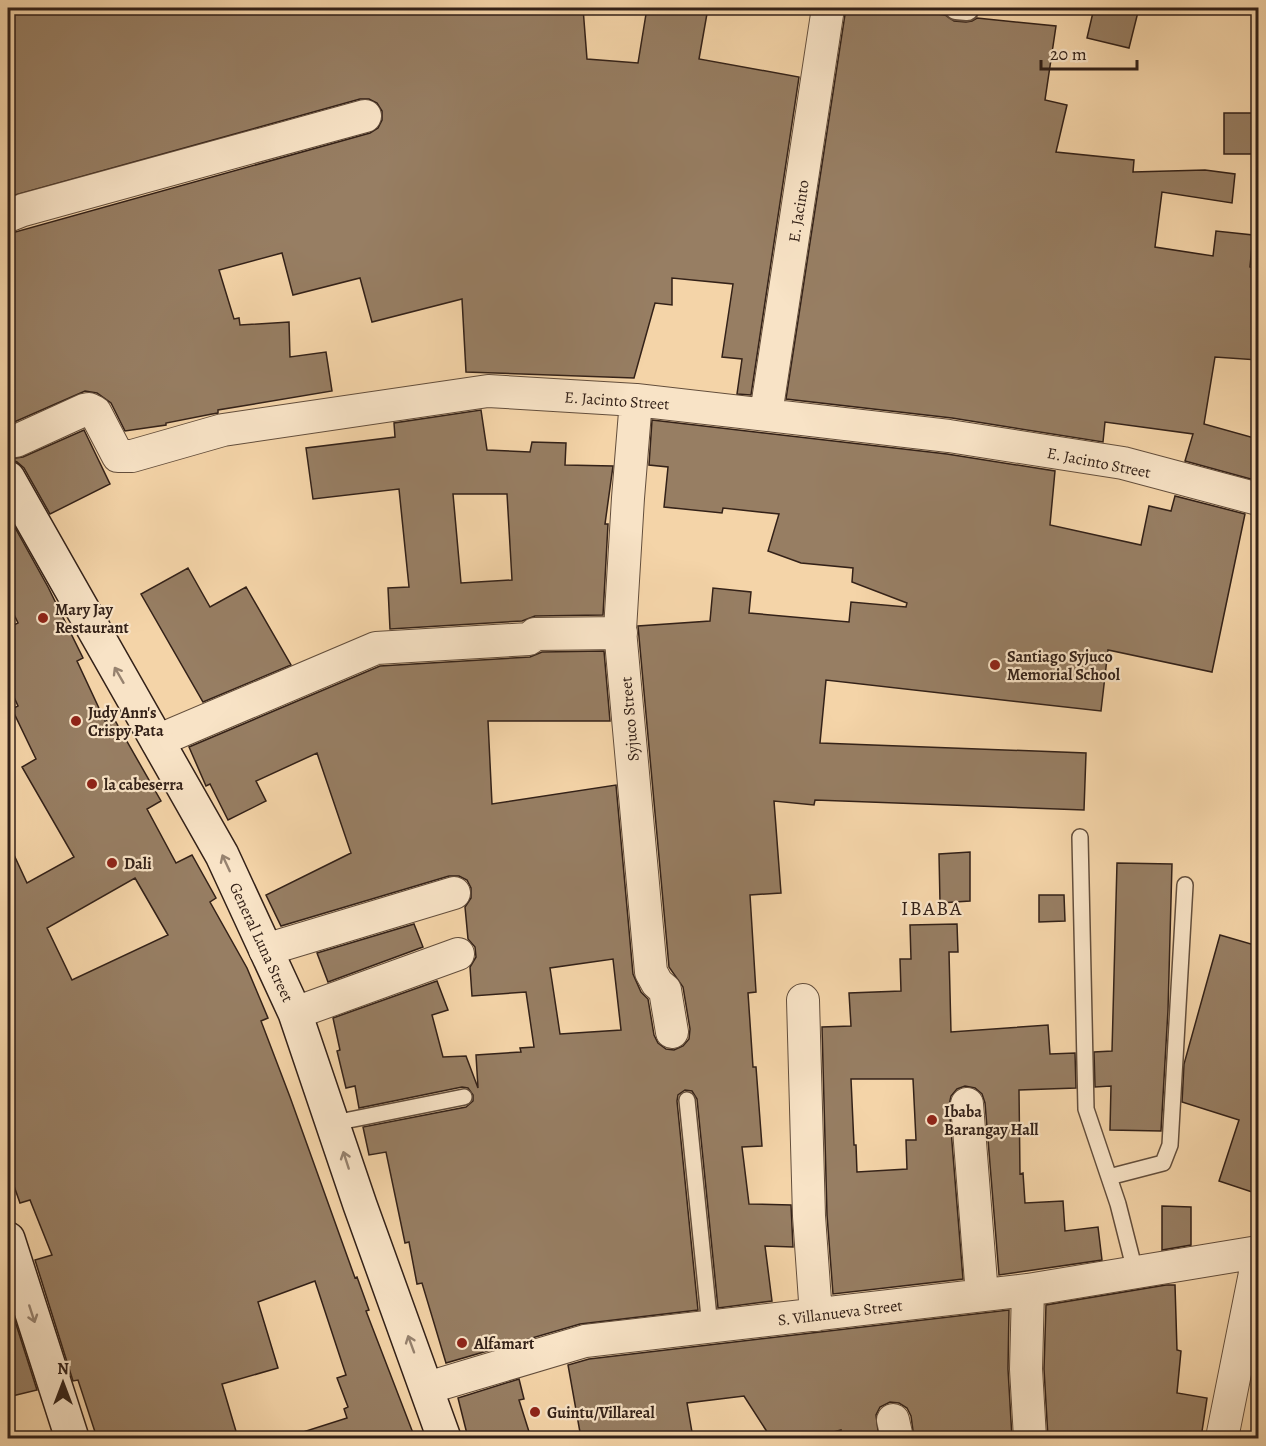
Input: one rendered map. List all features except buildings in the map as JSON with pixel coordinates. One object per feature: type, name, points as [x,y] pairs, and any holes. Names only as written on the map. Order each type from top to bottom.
[{"type":"main road","name":"General Luna Street","points":[[8,478],[222,855],[295,1013],[360,1205],[444,1438]]},
{"type":"main road","points":[[8,1239],[72,1438]]},
{"type":"street","name":"E. Jacinto","points":[[766,414],[828,8]]},
{"type":"street","points":[[8,216],[365,116]]},
{"type":"street","name":"E. Jacinto Street","points":[[8,441],[16,441],[89,409],[95,412],[118,456],[132,456],[223,430],[488,391],[636,400],[949,436],[1123,463],[1258,499]]},
{"type":"street","name":"Syjuco Street","points":[[636,400],[621,633],[651,972],[657,983],[665,990],[672,1032]]},
{"type":"street","points":[[157,741],[376,648],[529,639],[535,634],[621,633]]},
{"type":"street","points":[[265,950],[454,893]]},
{"type":"street","points":[[295,1013],[458,954]]},
{"type":"street","points":[[802,1000],[809,1216],[816,1315]]},
{"type":"street","points":[[967,1104],[982,1295]]},
{"type":"street","name":"S. Villanueva Street","points":[[426,1388],[585,1341],[1028,1290],[1258,1252]]},
{"type":"street","points":[[1222,1438],[1258,1258]]},
{"type":"street","points":[[1028,1290],[1026,1369],[1030,1438]]},
{"type":"lane","points":[[1080,837],[1086,1109],[1109,1177],[1135,1271]]},
{"type":"lane","points":[[1109,1177],[1163,1163],[1170,1144],[1185,885]]},
{"type":"lane","points":[[334,1123],[464,1097]]},
{"type":"lane","points":[[687,1100],[710,1327]]},
{"type":"place","name":"Mary Jay Restaurant","points":[[43,618]]},
{"type":"place","name":"Santiago Syjuco Memorial School","points":[[995,665]]},
{"type":"place","name":"Judy Ann's Crispy Pata","points":[[76,721]]},
{"type":"place","name":"la cabeserra","points":[[92,784]]},
{"type":"place","name":"Dali","points":[[112,863]]},
{"type":"place","name":"Ibaba Barangay Hall","points":[[932,1120]]},
{"type":"place","name":"Alfamart","points":[[462,1343]]},
{"type":"place","name":"Guintu/Villareal","points":[[535,1412]]},
{"type":"district","name":"IBABA","points":[[932,908]]}]
